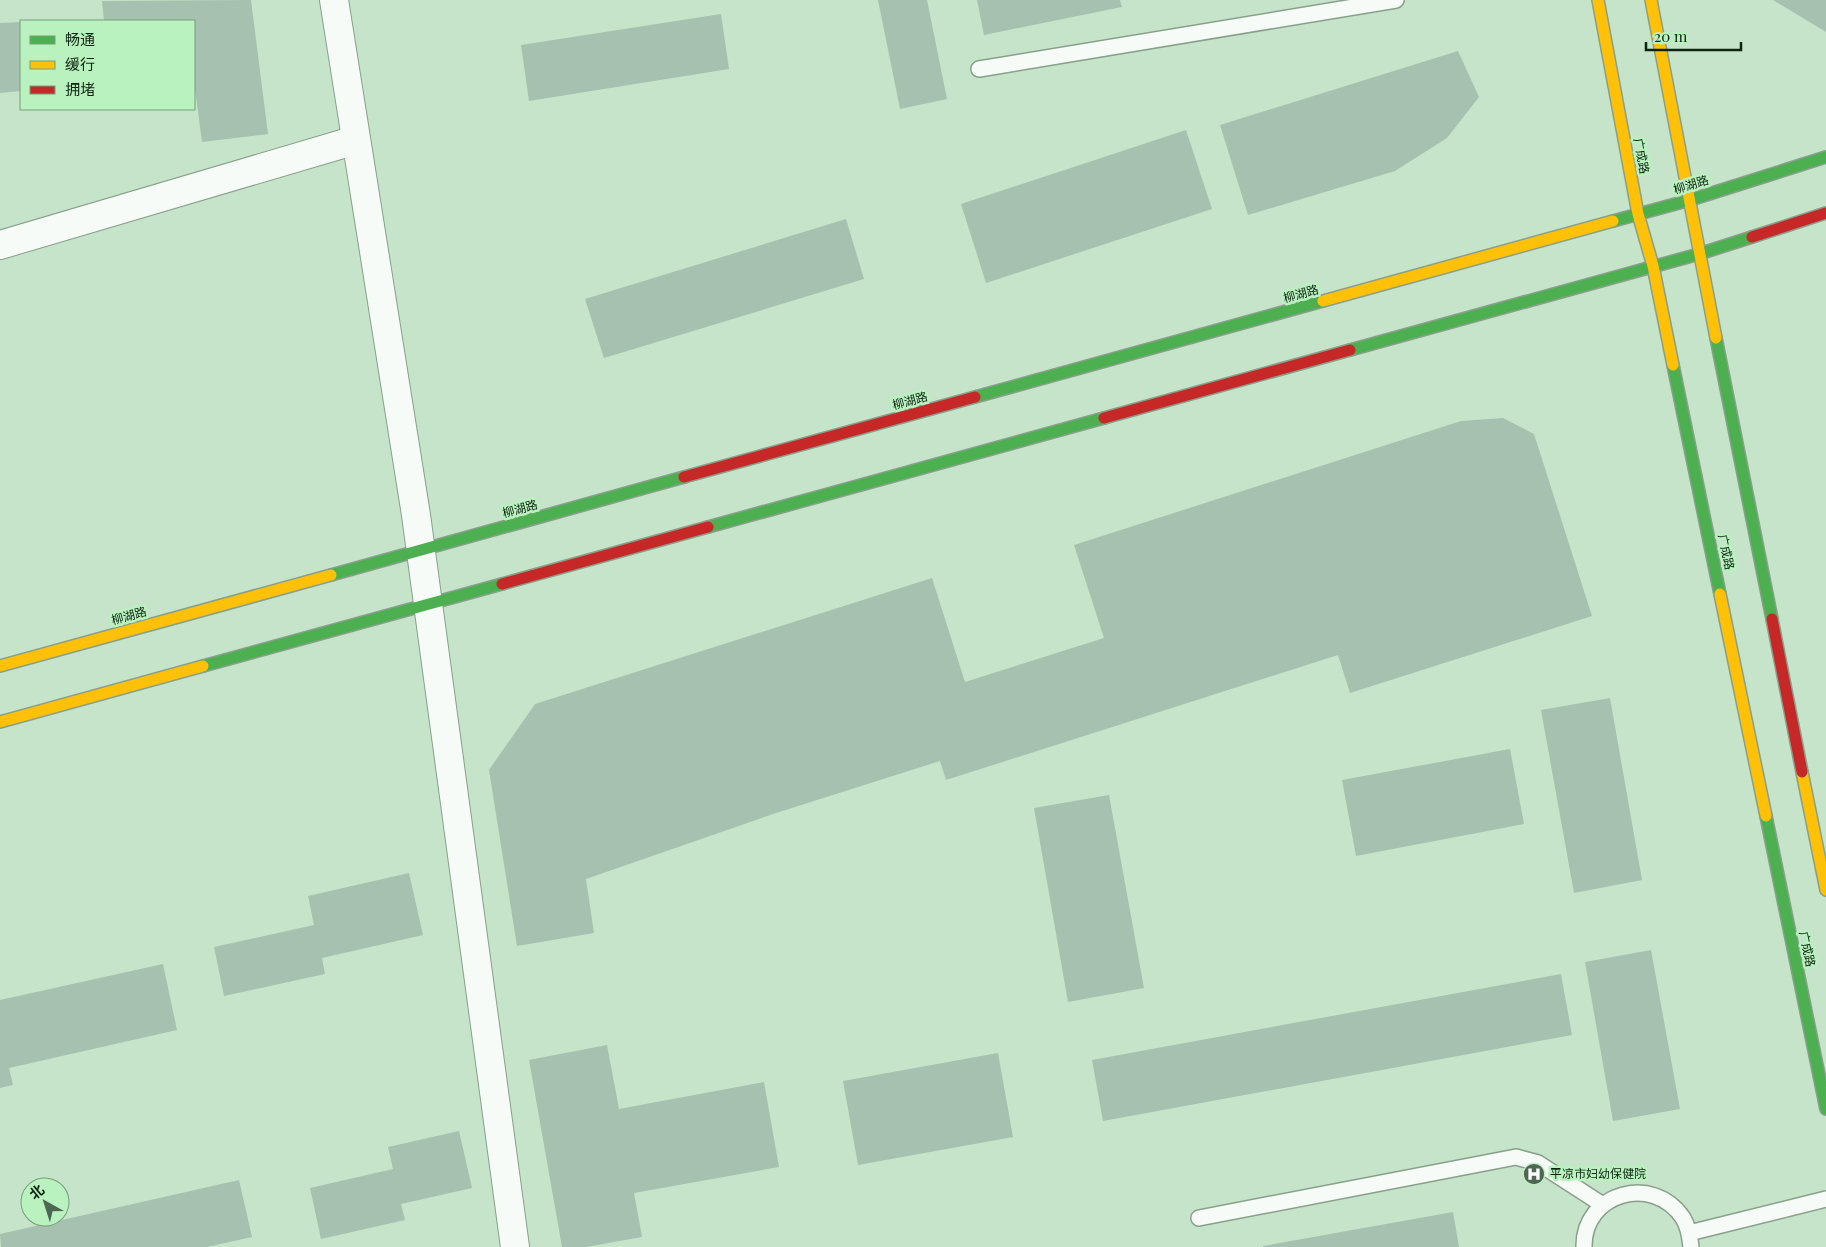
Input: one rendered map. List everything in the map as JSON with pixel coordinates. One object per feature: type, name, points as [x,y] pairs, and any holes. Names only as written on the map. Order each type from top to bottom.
[{"type":"main road","name":"广成路","points":[[1598,0],[1638,214],[1653,266],[1826,1109]]},
{"type":"main road","points":[[1652,0],[1700,254],[1826,890]]},
{"type":"main road","name":"柳湖路","points":[[0,666],[1690,200],[1826,158]]},
{"type":"main road","points":[[0,722],[1700,254],[1826,213]]},
{"type":"street","points":[[334,0],[428,604],[515,1247]]},
{"type":"street","points":[[0,245],[356,140]]},
{"type":"lane","points":[[979,69],[1396,0]]},
{"type":"lane","points":[[1199,1218],[1516,1157],[1538,1163],[1603,1204]]},
{"type":"lane","points":[[1584,1247],[1586,1229],[1593,1216],[1603,1204],[1617,1196],[1631,1193],[1647,1193],[1661,1198],[1674,1206],[1684,1219],[1690,1240],[1826,1199]]},
{"type":"building","points":[[251,0],[268,134],[202,142],[195,89],[195,20],[104,20],[102,1]]},
{"type":"building","points":[[878,0],[927,0],[947,99],[900,109]]},
{"type":"building","points":[[977,0],[1120,0],[1122,7],[984,35]]},
{"type":"building","points":[[1773,0],[1826,0],[1826,32]]},
{"type":"building","points":[[721,14],[729,69],[529,101],[521,45]]},
{"type":"building","points":[[20,22],[20,91],[0,93],[0,23]]},
{"type":"building","points":[[1458,51],[1479,97],[1447,138],[1395,171],[1248,215],[1220,125]]},
{"type":"building","points":[[1186,130],[1212,209],[986,283],[961,204]]},
{"type":"building","points":[[846,219],[864,279],[604,358],[585,299]]},
{"type":"building","points":[[1503,418],[1534,434],[1592,616],[1350,693],[1338,655],[946,780],[940,761],[773,814],[586,879],[594,933],[517,946],[489,770],[535,704],[932,578],[965,682],[1104,638],[1074,545],[1461,421]]},
{"type":"building","points":[[1610,698],[1642,880],[1574,893],[1541,710]]},
{"type":"building","points":[[1510,749],[1524,824],[1356,856],[1342,780]]},
{"type":"building","points":[[1109,795],[1144,988],[1068,1002],[1034,808]]},
{"type":"building","points":[[409,873],[423,935],[322,958],[325,974],[224,996],[214,947],[314,925],[308,896]]},
{"type":"building","points":[[1651,950],[1680,1109],[1613,1121],[1585,962]]},
{"type":"building","points":[[163,964],[177,1030],[9,1068],[13,1085],[0,1088],[0,1000]]},
{"type":"building","points":[[1561,974],[1572,1035],[1103,1121],[1092,1060]]},
{"type":"building","points":[[607,1045],[619,1109],[764,1082],[779,1167],[634,1193],[642,1237],[586,1247],[562,1247],[529,1060]]},
{"type":"building","points":[[998,1053],[1013,1137],[858,1165],[843,1081]]},
{"type":"building","points":[[459,1131],[472,1188],[401,1204],[405,1220],[321,1239],[310,1188],[393,1169],[388,1147]]},
{"type":"building","points":[[239,1180],[252,1237],[207,1247],[1,1247],[0,1234],[31,1227],[70,1227],[70,1218]]},
{"type":"building","points":[[1453,1212],[1459,1247],[1263,1247],[1263,1246]]},
{"type":"traffic: fast","points":[[1613,221],[1690,200],[1826,157]]},
{"type":"traffic: fast","points":[[1350,350],[1699,254],[1752,237]]},
{"type":"traffic: fast","points":[[975,397],[1323,301]]},
{"type":"traffic: fast","points":[[1716,338],[1772,619]]},
{"type":"traffic: fast","points":[[1673,365],[1720,594]]},
{"type":"traffic: fast","points":[[708,527],[1104,418]]},
{"type":"traffic: fast","points":[[331,575],[684,477]]},
{"type":"traffic: fast","points":[[203,666],[502,584]]},
{"type":"traffic: fast","points":[[1766,816],[1826,1109]]},
{"type":"traffic: slow","points":[[1598,0],[1638,214],[1653,266],[1673,365]]},
{"type":"traffic: slow","points":[[1651,0],[1716,338]]},
{"type":"traffic: slow","points":[[1323,301],[1613,221]]},
{"type":"traffic: slow","points":[[0,666],[331,575]]},
{"type":"traffic: slow","points":[[1720,594],[1766,816]]},
{"type":"traffic: slow","points":[[0,722],[203,666]]},
{"type":"traffic: slow","points":[[1802,772],[1826,890]]},
{"type":"traffic: jam","points":[[1752,237],[1826,213]]},
{"type":"traffic: jam","points":[[1104,418],[1350,350]]},
{"type":"traffic: jam","points":[[684,477],[975,397]]},
{"type":"traffic: jam","points":[[502,584],[708,527]]},
{"type":"traffic: jam","points":[[1772,619],[1802,772]]},
{"type":"place","name":"平凉市妇幼保健院","points":[[1534,1174]]}]
